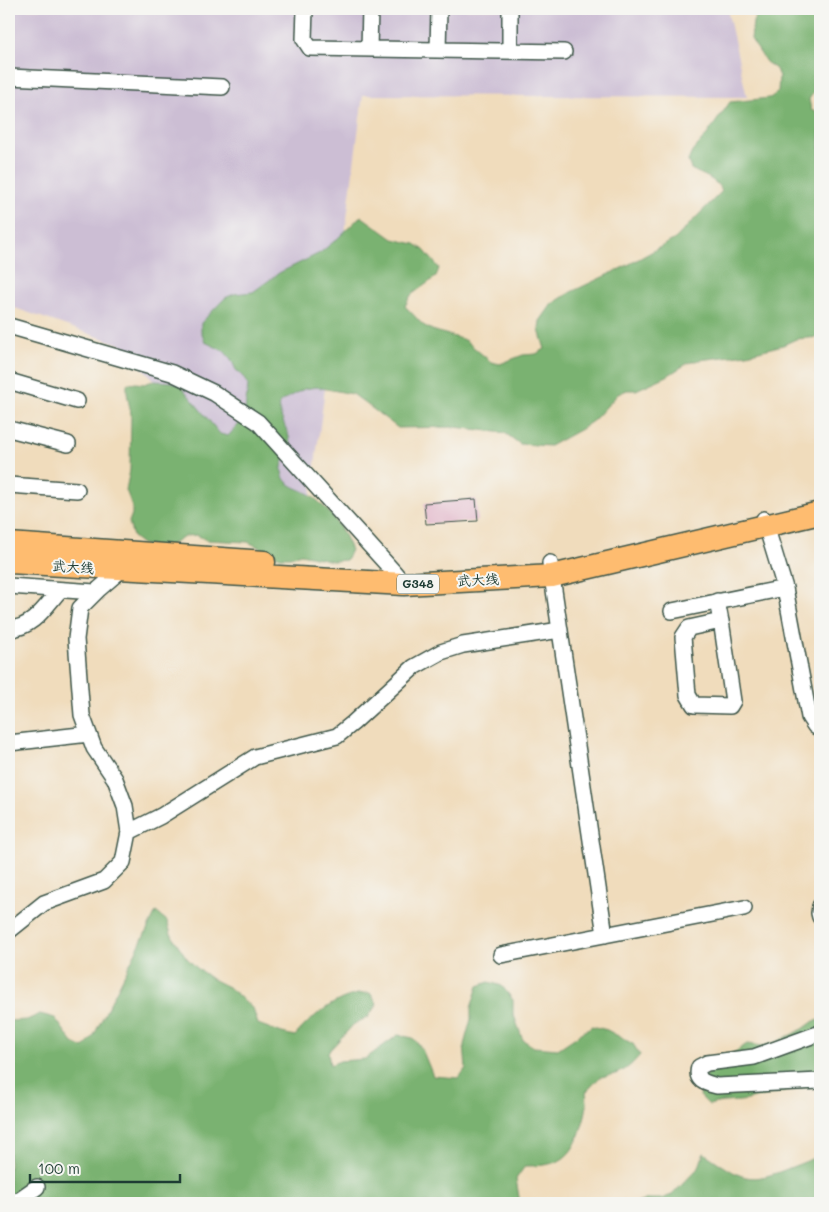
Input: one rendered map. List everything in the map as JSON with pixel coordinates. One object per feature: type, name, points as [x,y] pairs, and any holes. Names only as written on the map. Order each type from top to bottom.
[{"type":"highway","name":"武大线","points":[[766,522],[820,503]]},
{"type":"highway","name":"武大线","points":[[9,562],[121,570],[398,578],[551,570],[766,522],[820,513]]},
{"type":"highway","name":"武大线","points":[[9,544],[398,578]]},
{"type":"street","points":[[305,9],[304,39],[310,48],[564,52]]},
{"type":"street","points":[[369,49],[370,9]]},
{"type":"street","points":[[438,9],[438,50]]},
{"type":"street","points":[[510,9],[510,51]]},
{"type":"street","points":[[9,77],[222,87]]},
{"type":"street","points":[[9,326],[172,373],[214,393],[258,422],[398,578]]},
{"type":"street","points":[[9,381],[76,402]]},
{"type":"street","points":[[9,429],[68,444]]},
{"type":"street","points":[[9,485],[77,490]]},
{"type":"street","points":[[766,522],[785,588],[809,717],[815,726],[820,729]]},
{"type":"street","points":[[9,931],[44,904],[104,881],[123,862],[129,832],[126,806],[115,779],[94,748],[82,716],[76,639],[80,608],[95,592],[121,570]]},
{"type":"street","points":[[551,570],[605,935]]},
{"type":"street","points":[[9,586],[95,592]]},
{"type":"street","points":[[686,632],[677,610],[785,588]]},
{"type":"street","points":[[9,629],[21,627],[31,622],[60,590]]},
{"type":"street","points":[[717,601],[721,621],[733,701],[730,706],[694,705],[688,695],[683,637],[689,628],[721,621]]},
{"type":"street","points":[[129,832],[161,816],[255,757],[337,736],[414,667],[441,652],[463,645],[560,630]]},
{"type":"street","points":[[9,743],[89,734]]},
{"type":"street","points":[[820,906],[820,917]]},
{"type":"street","points":[[501,955],[744,908]]},
{"type":"street","points":[[820,1033],[754,1057],[707,1063],[699,1067],[697,1073],[703,1083],[716,1086],[820,1081]]},
{"type":"street","points":[[14,1203],[37,1187]]},
{"type":"shaded area","points":[[9,9],[727,9],[747,97],[363,95],[306,534],[119,344],[9,306]]},
{"type":"green space","points":[[759,9],[815,9],[820,57],[820,84],[809,99],[811,110],[820,114],[820,337],[796,339],[783,345],[747,354],[688,363],[667,376],[636,390],[627,390],[618,394],[594,420],[550,446],[520,444],[505,433],[455,427],[398,428],[353,394],[316,387],[304,389],[280,402],[280,413],[290,443],[282,468],[283,477],[290,485],[313,497],[336,521],[351,550],[346,560],[333,561],[301,554],[280,557],[248,542],[206,540],[197,535],[186,536],[163,549],[142,544],[133,537],[129,522],[132,506],[126,490],[130,470],[131,414],[127,384],[144,384],[153,381],[172,382],[181,386],[220,434],[228,436],[244,419],[248,385],[224,351],[205,342],[201,332],[201,323],[225,298],[234,294],[253,292],[279,273],[320,253],[361,216],[393,239],[415,244],[424,250],[439,268],[436,277],[411,295],[405,306],[423,325],[432,330],[465,340],[491,362],[500,364],[523,355],[536,354],[545,349],[539,330],[540,321],[552,304],[571,292],[626,266],[675,239],[722,191],[713,180],[691,169],[688,161],[692,152],[730,102],[770,98],[778,92],[779,77],[776,69],[766,62],[751,39],[753,22]]},
{"type":"green space","points":[[156,912],[167,921],[171,934],[186,957],[212,979],[230,988],[253,1009],[258,1024],[295,1036],[328,1006],[348,997],[370,993],[377,1004],[368,1017],[354,1024],[328,1052],[330,1065],[340,1061],[365,1059],[398,1035],[413,1038],[422,1049],[433,1076],[459,1078],[466,1068],[464,1045],[471,1019],[471,1008],[478,986],[489,982],[502,986],[513,1000],[513,1013],[523,1040],[534,1047],[558,1049],[592,1026],[607,1030],[633,1044],[640,1055],[623,1071],[600,1077],[586,1092],[586,1113],[574,1147],[569,1154],[547,1165],[525,1166],[516,1179],[520,1203],[9,1203],[9,1021],[27,1020],[40,1014],[55,1018],[73,1043],[84,1048],[93,1037]]},
{"type":"green space","points":[[820,1020],[820,1085],[746,1100],[709,1105],[700,1096],[703,1081],[712,1067],[747,1044],[763,1046],[776,1042],[803,1029],[814,1021]]},
{"type":"green space","points":[[704,1153],[737,1174],[754,1178],[777,1173],[820,1154],[820,1203],[637,1203],[672,1195],[699,1167]]},
{"type":"building","points":[[476,499],[478,521],[426,524],[424,503]]}]
